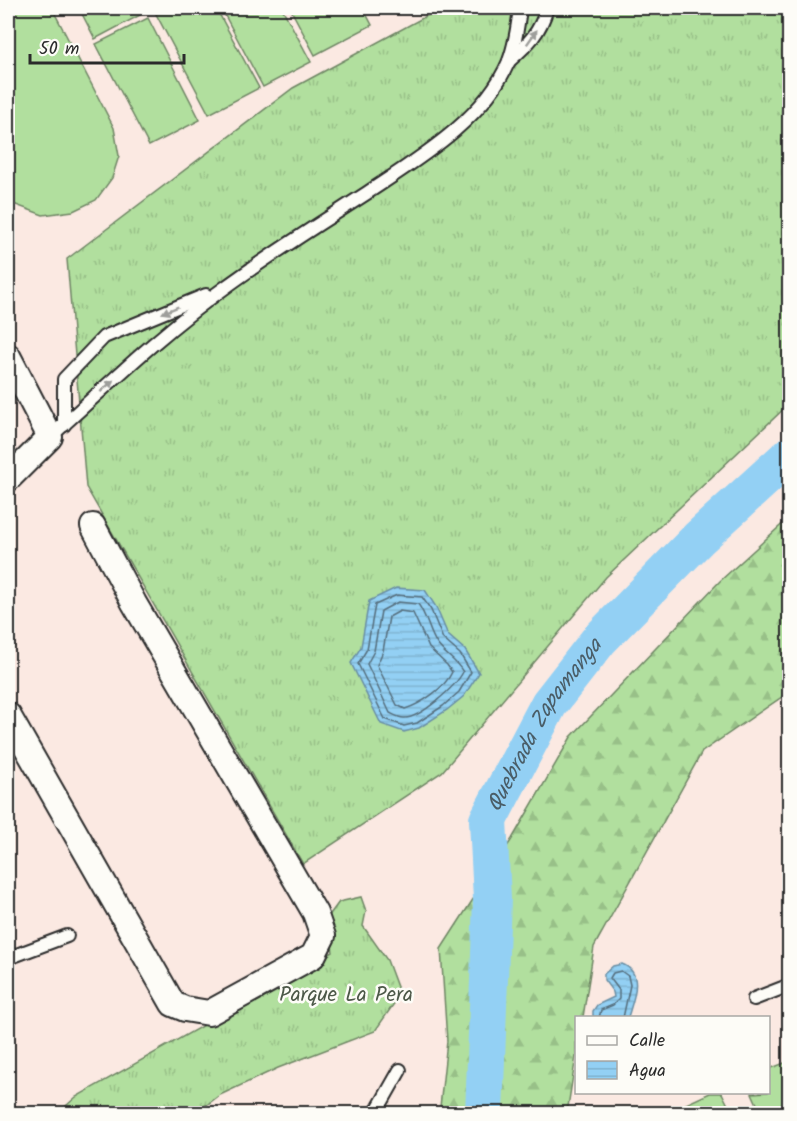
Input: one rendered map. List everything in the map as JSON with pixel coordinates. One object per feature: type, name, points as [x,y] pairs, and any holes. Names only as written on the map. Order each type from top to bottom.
[{"type":"street","points":[[8,356],[57,431],[8,479]]},
{"type":"street","points":[[8,715],[173,1004],[185,1009],[209,1013],[313,956],[323,936],[315,913],[134,603],[93,526]]},
{"type":"lane","points":[[57,431],[176,323],[224,288],[425,154],[470,117],[494,86],[509,61],[518,27],[520,8]]},
{"type":"lane","points":[[509,61],[531,42],[547,8]]},
{"type":"lane","points":[[57,431],[64,379],[104,337],[224,288]]},
{"type":"lane","points":[[8,956],[11,957],[67,936]]},
{"type":"lane","points":[[754,999],[789,985]]},
{"type":"lane","points":[[375,1113],[400,1070]]},
{"type":"green space","points":[[8,8],[52,8],[114,128],[119,156],[112,178],[96,200],[73,211],[43,215],[8,202]]},
{"type":"green space","points":[[79,8],[141,8],[144,13],[95,39]]},
{"type":"green space","points":[[163,8],[216,8],[259,88],[209,114],[155,12]]},
{"type":"green space","points":[[221,8],[282,8],[311,62],[263,87]]},
{"type":"green space","points":[[290,8],[363,8],[372,25],[315,55]]},
{"type":"green space","points":[[441,8],[789,8],[789,404],[606,577],[442,772],[303,864],[86,487],[67,259],[293,88]]},
{"type":"green space","points":[[148,18],[200,120],[149,146],[96,44]]},
{"type":"green space","points":[[789,518],[789,692],[702,752],[594,947],[583,1016],[575,1016],[575,1062],[567,1113],[437,1113],[440,1107],[447,1041],[441,949],[512,839],[571,737],[720,581]]},
{"type":"green space","name":"Parque La Pera","points":[[361,897],[366,911],[363,926],[387,960],[400,995],[375,1031],[278,1068],[220,1095],[196,1113],[57,1114],[76,1097],[333,952],[328,917],[339,902]]},
{"type":"green space","points":[[787,1062],[789,1113],[761,1113],[752,1094],[770,1094],[770,1069]]},
{"type":"green space","points":[[708,1094],[722,1094],[732,1113],[677,1113],[675,1109]]},
{"type":"water","points":[[396,588],[425,590],[436,607],[448,635],[465,650],[479,673],[464,696],[447,710],[419,728],[404,732],[381,724],[351,663],[361,647],[369,601]]},
{"type":"water","points":[[622,964],[629,968],[635,980],[636,987],[628,1016],[593,1016],[597,1005],[614,997],[604,980],[604,974],[613,966]]},
{"type":"waterway","name":"Quebrada Zapamanga","points":[[484,1114],[492,899],[488,820],[549,704],[599,640],[699,538],[790,455]]}]
